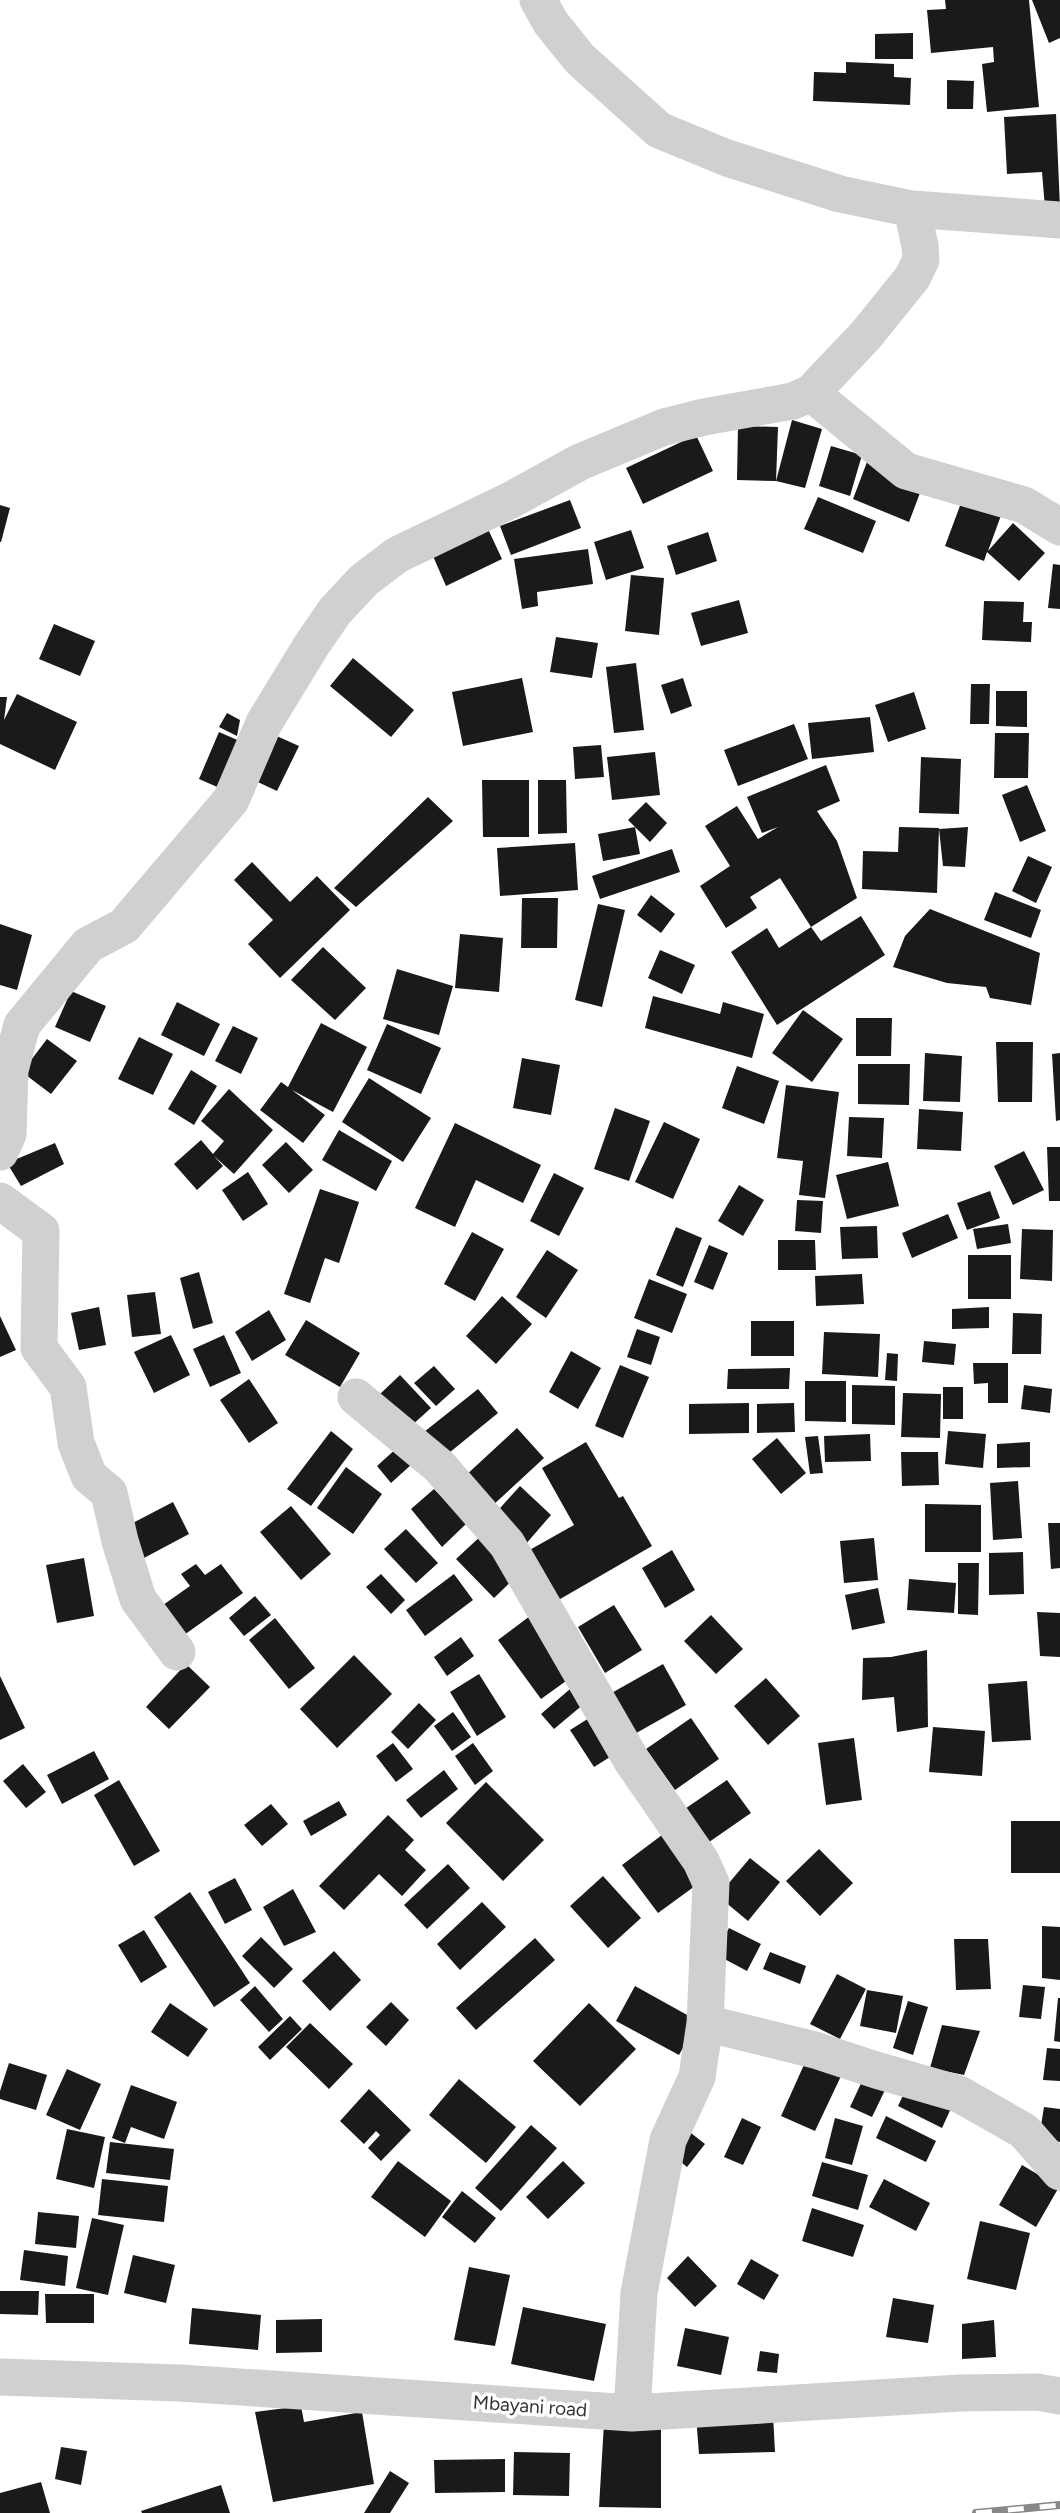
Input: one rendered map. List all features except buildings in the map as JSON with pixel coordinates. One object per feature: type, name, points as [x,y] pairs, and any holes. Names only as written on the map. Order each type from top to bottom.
[{"type":"street","points":[[538,0],[551,23],[580,59],[659,130],[727,158],[841,194],[912,209],[1060,220]]},
{"type":"street","points":[[0,1152],[8,1134],[10,1070],[22,1025],[88,945],[124,926],[231,800],[264,723],[335,611],[364,580],[397,555],[511,500],[580,462],[664,427],[793,401],[811,393],[866,335],[912,278],[921,260],[912,209]]},
{"type":"street","points":[[811,393],[906,471],[1024,505],[1060,527]]},
{"type":"street","points":[[0,1201],[41,1231],[39,1348],[68,1387],[76,1443],[89,1476],[109,1493],[138,1599],[177,1652]]},
{"type":"street","points":[[356,1397],[439,1466],[507,1544],[632,1760],[701,1861],[710,1883],[705,2022],[697,2077],[668,2140],[639,2293],[632,2413]]},
{"type":"street","points":[[705,2022],[816,2050],[959,2094],[1024,2131],[1060,2172]]},
{"type":"street","name":"Mbayani road","points":[[0,2377],[180,2383],[632,2413],[960,2393],[1037,2392],[1060,2396]]},
{"type":"railway","points":[[976,2513],[1060,2505]]}]
